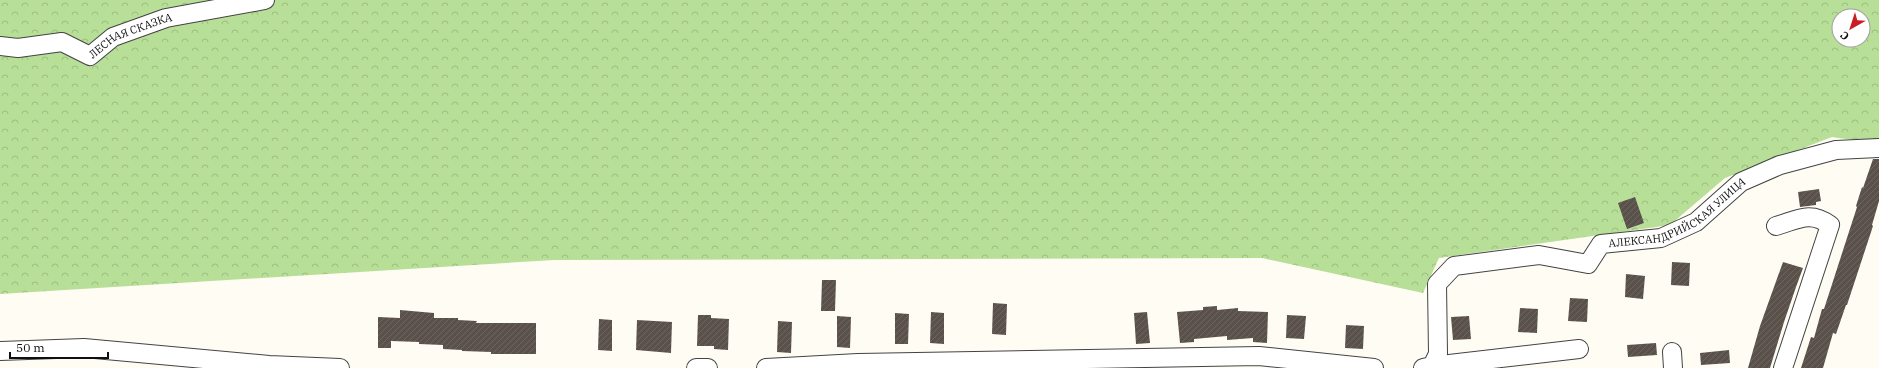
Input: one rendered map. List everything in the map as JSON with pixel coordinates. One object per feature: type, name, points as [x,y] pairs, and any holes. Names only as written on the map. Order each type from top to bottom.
[{"type":"street","name":"ЛЕСНАЯ СКАЗКА","points":[[0,46],[18,48],[62,42],[90,56],[113,38],[166,18],[265,0]]},
{"type":"street","name":"АЛЕКСАНДРИЙСКАЯ УЛИЦА","points":[[1427,367],[1438,354],[1437,284],[1454,266],[1539,255],[1588,264],[1601,244],[1661,238],[1696,222],[1741,182],[1780,165],[1836,150],[1879,148]]},
{"type":"street","points":[[1776,226],[1810,216],[1820,218],[1830,225],[1782,368]]},
{"type":"street","points":[[0,351],[84,348],[126,360],[269,367],[340,368]]},
{"type":"street","points":[[1427,367],[1579,349]]},
{"type":"street","points":[[766,368],[1159,363],[1259,356],[1374,368]]},
{"type":"street","points":[[696,368],[708,368]]},
{"type":"green space","points":[[0,0],[1879,0],[1879,144],[1832,137],[1725,178],[1670,225],[1439,258],[1423,293],[1262,258],[554,260],[0,294]]},
{"type":"building","points":[[1873,159],[1879,159],[1879,201],[1872,225],[1873,226],[1847,305],[1836,334],[1833,333],[1823,368],[1801,368],[1811,337],[1814,338],[1822,309],[1824,309],[1862,187],[1863,188]]},
{"type":"building","points":[[1819,189],[1821,201],[1816,202],[1816,205],[1800,207],[1798,192]]},
{"type":"building","points":[[1635,197],[1644,223],[1627,229],[1618,203]]},
{"type":"building","points":[[1672,262],[1690,263],[1689,286],[1671,285]]},
{"type":"building","points":[[1783,262],[1803,268],[1770,368],[1748,368],[1760,326]]},
{"type":"building","points":[[1626,274],[1645,276],[1643,299],[1625,297]]},
{"type":"building","points":[[822,280],[836,280],[835,311],[821,311]]},
{"type":"building","points":[[1570,298],[1588,299],[1587,322],[1568,321]]},
{"type":"building","points":[[993,303],[1007,304],[1006,335],[992,334]]},
{"type":"building","points":[[1217,306],[1217,310],[1238,308],[1238,311],[1268,312],[1267,343],[1253,342],[1253,338],[1227,340],[1227,336],[1194,339],[1194,342],[1180,343],[1177,312],[1203,310],[1203,307]]},
{"type":"building","points":[[1520,308],[1538,309],[1537,333],[1518,332]]},
{"type":"building","points":[[400,310],[434,313],[434,318],[458,318],[458,320],[477,321],[476,323],[536,323],[536,354],[491,354],[491,352],[443,349],[443,345],[419,344],[419,342],[391,341],[391,348],[378,348],[378,317],[400,318]]},
{"type":"building","points":[[931,312],[944,313],[944,344],[930,343]]},
{"type":"building","points":[[1147,312],[1150,343],[1136,344],[1134,313]]},
{"type":"building","points":[[895,313],[909,314],[908,344],[895,344]]},
{"type":"building","points":[[698,315],[711,315],[711,318],[729,319],[728,350],[714,349],[714,346],[697,346]]},
{"type":"building","points":[[1287,315],[1306,316],[1304,339],[1286,338]]},
{"type":"building","points":[[837,316],[851,317],[850,348],[837,347]]},
{"type":"building","points":[[1469,316],[1471,339],[1453,340],[1451,317]]},
{"type":"building","points":[[599,319],[612,320],[612,351],[598,350]]},
{"type":"building","points":[[637,320],[672,322],[671,353],[636,350]]},
{"type":"building","points":[[778,321],[792,322],[791,353],[777,352]]},
{"type":"building","points":[[1346,325],[1364,326],[1363,349],[1345,348]]},
{"type":"building","points":[[1656,343],[1657,355],[1628,357],[1627,345]]},
{"type":"building","points":[[1729,350],[1730,363],[1701,365],[1700,353]]}]
